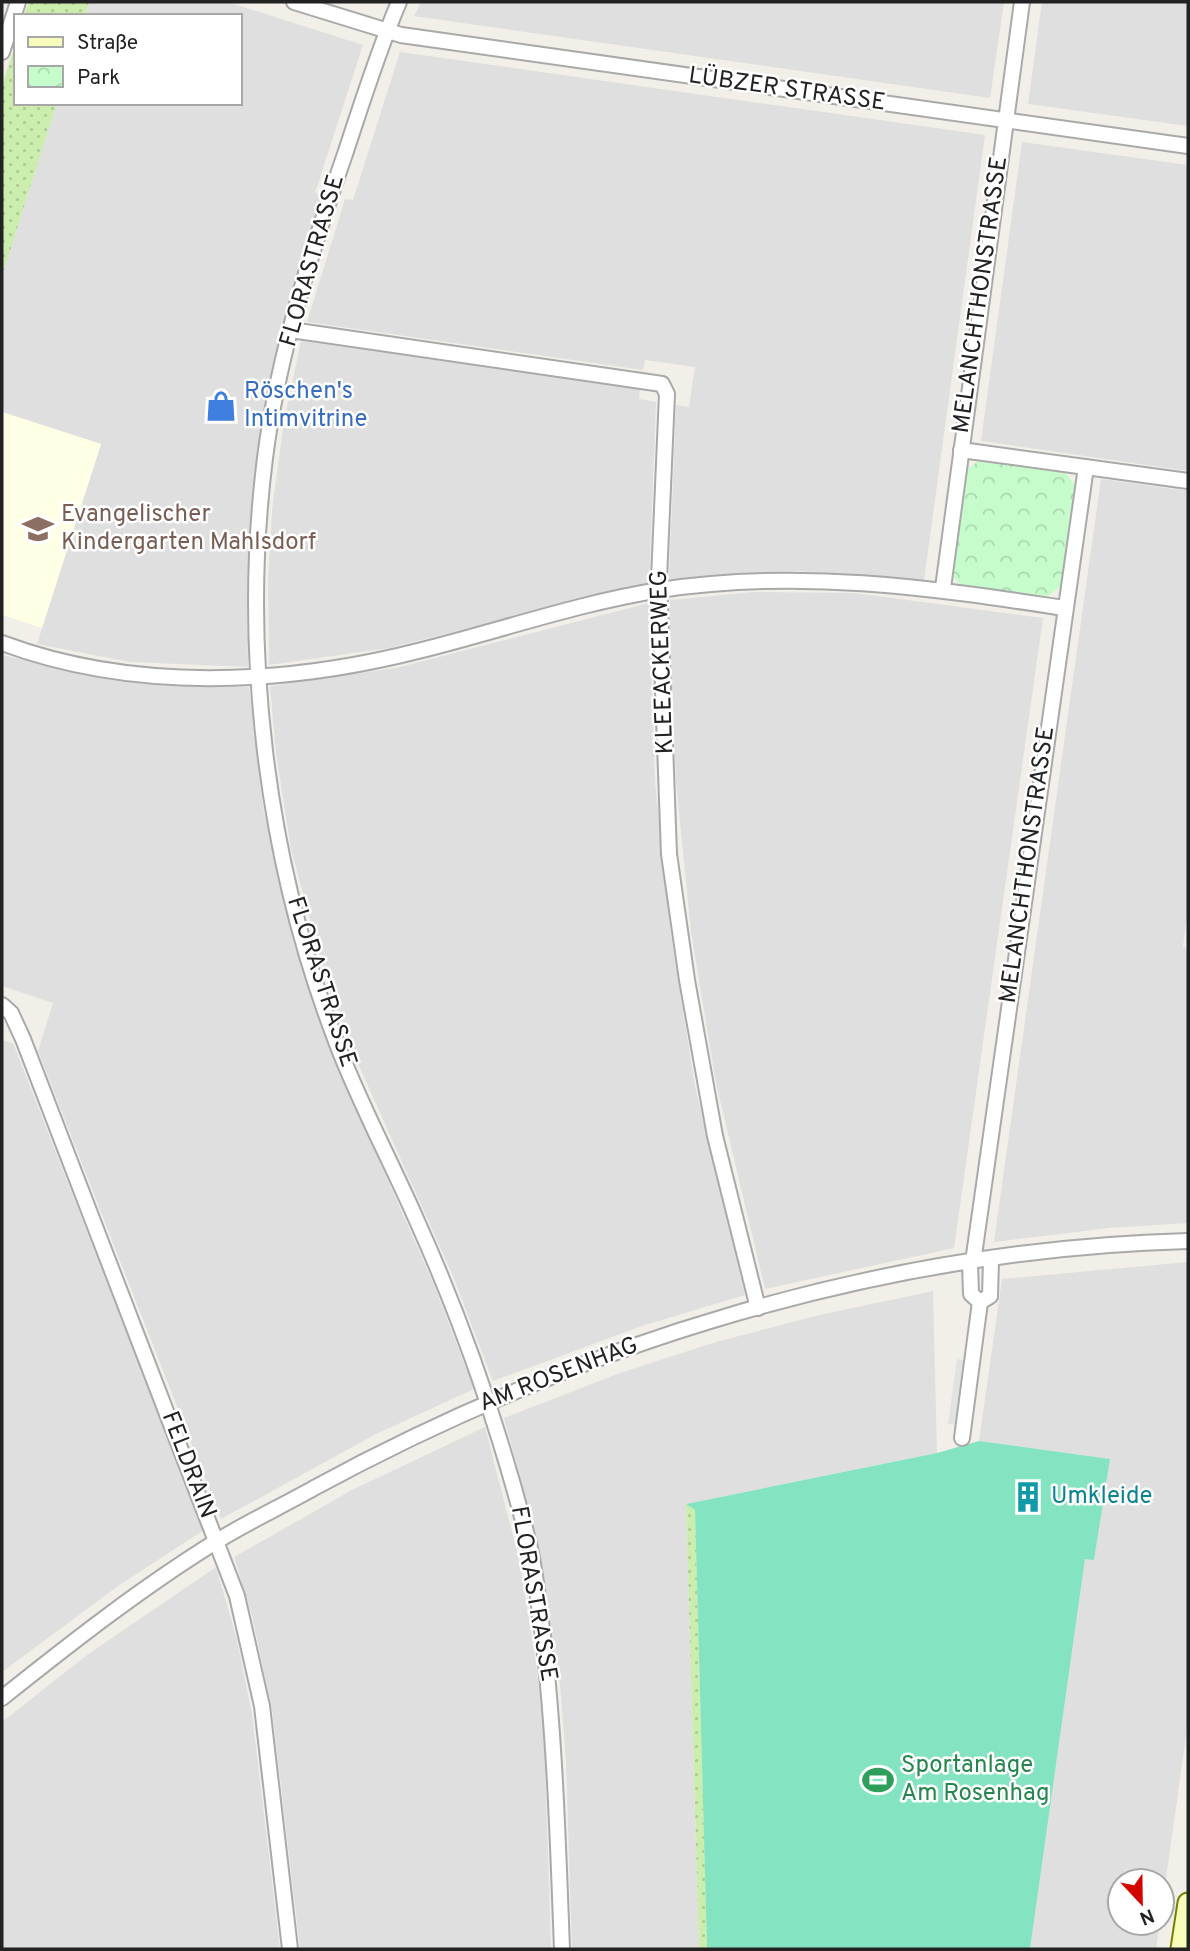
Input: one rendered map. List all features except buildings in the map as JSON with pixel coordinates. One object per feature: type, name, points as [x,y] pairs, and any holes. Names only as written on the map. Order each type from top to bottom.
[{"type":"main road","points":[[1181,1949],[1188,1903]]},
{"type":"street","name":"LÜBZER STRASSE","points":[[294,2],[386,32],[1188,146]]},
{"type":"street","name":"FLORASTRASSE","points":[[399,2],[386,32],[331,195],[291,330],[265,457],[258,568],[259,678],[270,805],[317,988],[335,1039],[464,1331],[489,1402],[529,1542],[551,1706],[558,1810],[562,1949]]},
{"type":"street","name":"MELANCHTHONSTRASSE","points":[[943,588],[1022,2]]},
{"type":"street","points":[[2,52],[14,14]]},
{"type":"street","name":"KLEEACKERWEG","points":[[291,330],[662,384],[667,394],[660,590],[669,854],[687,979],[715,1136],[758,1308]]},
{"type":"street","points":[[961,450],[1188,481]]},
{"type":"street","name":"MELANCHTHONSTRASSE","points":[[979,1302],[971,1294],[972,1263],[1086,467]]},
{"type":"street","points":[[2,643],[33,654],[112,670],[199,678],[259,678],[339,667],[415,652],[586,606],[660,590],[779,580],[943,588],[1065,608]]},
{"type":"street","name":"FELDRAIN","points":[[2,1005],[10,1013],[23,1040],[237,1596],[262,1706],[289,1949]]},
{"type":"street","name":"AM ROSENHAG","points":[[2,1698],[95,1625],[217,1541],[369,1458],[489,1402],[646,1341],[758,1308],[865,1281],[1075,1249],[1188,1241]]},
{"type":"street","name":"MELANCHTHONSTRASSE","points":[[979,1302],[990,1296],[991,1260]]},
{"type":"street","name":"MELANCHTHONSTRASSE","points":[[962,1438],[979,1302]]},
{"type":"shaded area","points":[[89,2],[228,2],[363,45],[315,193],[325,195],[258,464],[247,583],[248,667],[130,662],[37,644],[101,444],[2,412],[2,276],[56,105],[242,105],[242,14],[86,14]]},
{"type":"shaded area","points":[[421,2],[1004,2],[990,98],[414,16]]},
{"type":"shaded area","points":[[1042,2],[1188,2],[1188,126],[1028,104]]},
{"type":"shaded area","points":[[400,52],[985,135],[924,580],[797,571],[669,580],[676,405],[689,407],[695,367],[645,360],[643,370],[307,322],[345,199],[353,200]]},
{"type":"shaded area","points":[[1022,142],[1188,165],[1188,471],[981,441]]},
{"type":"shaded area","points":[[301,341],[640,389],[639,399],[656,402],[649,583],[389,648],[269,665],[268,579],[272,510],[284,421]]},
{"type":"shaded area","name":"Evangelischer Kindergarten Mahlsdorf","points":[[2,412],[101,444],[42,628],[2,615]]},
{"type":"shaded area","points":[[1101,479],[1188,491],[1188,908],[1183,947],[1188,948],[1188,1223],[1109,1228],[994,1242]]},
{"type":"shaded area","points":[[754,592],[855,593],[1043,618],[954,1248],[765,1289],[716,1083],[691,932],[676,781],[669,625],[670,600]]},
{"type":"shaded area","points":[[649,603],[655,782],[671,935],[695,1086],[745,1295],[642,1326],[493,1381],[453,1276],[360,1068],[327,982],[291,849],[276,753],[270,686],[396,668]]},
{"type":"shaded area","points":[[2,655],[106,679],[173,686],[249,687],[263,807],[294,944],[323,1032],[434,1285],[474,1389],[376,1434],[221,1519],[38,1051],[53,1003],[2,986]]},
{"type":"shaded area","points":[[2,1040],[13,1043],[204,1530],[118,1586],[2,1672]]},
{"type":"shaded area","points":[[1188,1262],[1188,1722],[1168,1867],[1106,1867],[1106,1937],[1158,1937],[1156,1949],[1030,1949],[1085,1558],[1094,1560],[1109,1459],[979,1441],[1002,1279]]},
{"type":"shaded area","points":[[933,1291],[937,1453],[686,1504],[699,1949],[572,1949],[566,1761],[560,1685],[536,1536],[504,1418],[620,1373],[716,1342],[815,1316]]},
{"type":"shaded area","points":[[957,1359],[968,1361],[959,1425],[948,1424]]},
{"type":"shaded area","points":[[485,1427],[520,1563],[536,1664],[544,1732],[551,1949],[300,1949],[272,1709],[252,1616],[234,1557],[352,1490]]},
{"type":"shaded area","points":[[216,1567],[237,1640],[252,1714],[280,1949],[2,1949],[2,1722],[87,1655]]},
{"type":"green space","points":[[29,2],[89,2],[86,14],[25,14]]},
{"type":"green space","points":[[14,48],[14,105],[56,105],[2,276],[2,86]]},
{"type":"green space","points":[[980,460],[1065,472],[1077,487],[1062,585],[1047,597],[961,585],[953,577],[965,471]]},
{"type":"green space","name":"Sportanlage Am Rosenhag","points":[[979,1441],[1110,1459],[1094,1560],[1085,1559],[1030,1949],[707,1949],[695,1510],[686,1504],[937,1453]]},
{"type":"green space","points":[[686,1504],[695,1510],[707,1949],[699,1949]]},
{"type":"place","name":"Röschen's Intimvitrine","points":[[221,406]]},
{"type":"place","name":"Evangelischer Kindergarten Mahlsdorf","points":[[38,529]]},
{"type":"place","name":"Umkleide","points":[[1028,1497]]},
{"type":"place","name":"Sportanlage Am Rosenhag","points":[[878,1780]]}]
